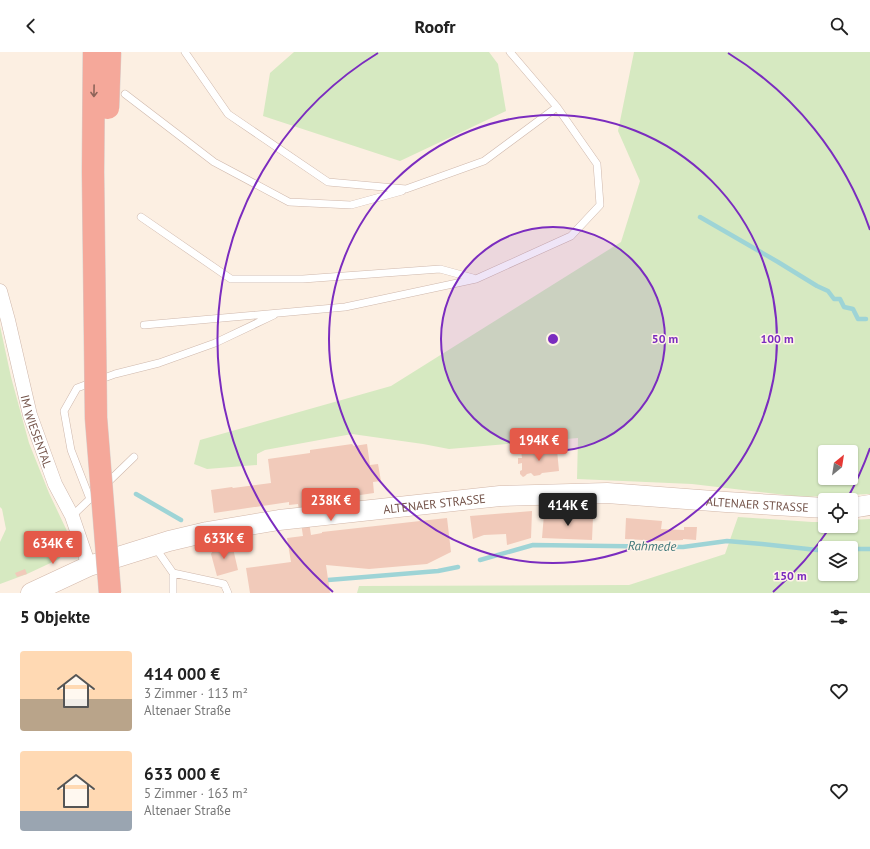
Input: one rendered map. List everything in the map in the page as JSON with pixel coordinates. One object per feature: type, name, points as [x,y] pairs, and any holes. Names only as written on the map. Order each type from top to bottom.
[{"type":"highway","points":[[94,52],[93,172],[96,418],[110,593]]},
{"type":"highway","points":[[110,52],[106,183],[108,418],[119,593]]},
{"type":"main road","name":"ALTENAER STRASSE","points":[[31,593],[90,566],[155,545],[207,532],[279,520],[500,496],[607,493],[818,508]]},
{"type":"main road","points":[[858,507],[870,505]]},
{"type":"street","name":"IM WIESENTAL","points":[[0,291],[30,415],[55,484],[72,516],[90,566]]},
{"type":"lane","points":[[185,52],[228,114],[328,182],[406,189]]},
{"type":"lane","points":[[144,325],[345,307],[476,279],[571,236],[600,205],[597,164],[557,107],[510,52]]},
{"type":"lane","points":[[125,94],[214,162],[289,202],[351,205],[406,189],[484,161],[557,107]]},
{"type":"lane","points":[[141,217],[230,279],[303,279],[440,269],[476,279]]},
{"type":"lane","points":[[90,499],[71,450],[64,411],[77,388],[115,374],[159,363],[215,343],[279,313]]},
{"type":"lane","points":[[72,516],[134,457]]},
{"type":"lane","points":[[155,545],[173,573],[173,593]]},
{"type":"lane","points":[[173,573],[224,584],[228,593]]},
{"type":"green space","points":[[294,52],[489,52],[498,64],[506,111],[400,161],[263,116],[270,73]]},
{"type":"green space","points":[[634,52],[870,52],[870,494],[818,493],[818,496],[803,497],[692,484],[577,479],[578,438],[449,449],[352,434],[265,450],[257,454],[257,465],[207,469],[194,464],[200,440],[391,386],[621,242],[640,181],[618,131]]},
{"type":"green space","points":[[0,326],[11,377],[29,443],[49,493],[67,531],[68,539],[65,551],[59,559],[27,574],[0,584],[0,542],[6,529],[2,509],[0,507]]},
{"type":"green space","points":[[738,517],[818,522],[818,533],[858,533],[858,520],[870,519],[870,593],[357,593],[359,586],[629,585],[725,554]]},
{"type":"building","points":[[352,444],[354,446],[367,444],[370,465],[378,464],[381,481],[373,482],[374,493],[306,503],[311,535],[322,532],[447,518],[451,552],[427,564],[369,569],[326,565],[330,593],[250,593],[246,568],[291,562],[287,538],[303,536],[298,504],[289,505],[289,502],[214,513],[211,490],[271,483],[268,459],[310,453],[310,450]]},
{"type":"building","points":[[557,450],[559,471],[542,473],[534,476],[531,473],[523,477],[520,474],[520,471],[522,470],[522,463],[518,464],[518,458],[522,458],[521,451]]},
{"type":"building","points":[[532,511],[531,538],[507,545],[506,534],[484,535],[473,539],[470,516]]},
{"type":"building","points":[[544,514],[593,517],[592,540],[542,538]]},
{"type":"building","points":[[626,518],[662,521],[661,529],[684,530],[684,527],[697,527],[696,540],[683,539],[661,541],[625,539]]},
{"type":"building","points":[[232,544],[238,570],[217,576],[211,554],[214,549]]},
{"type":"building","points":[[25,569],[27,574],[17,577],[15,573]]},
{"type":"waterway","points":[[700,217],[828,291],[834,299],[840,299],[844,307],[853,309],[858,319],[866,319]]},
{"type":"waterway","points":[[136,494],[181,520]]},
{"type":"waterway","name":"Rahmede","points":[[480,560],[533,545],[683,547],[727,541],[818,550]]},
{"type":"waterway","name":"Rahmede","points":[[858,549],[870,549]]},
{"type":"waterway","name":"Rahmede","points":[[328,580],[438,571],[458,567]]}]
